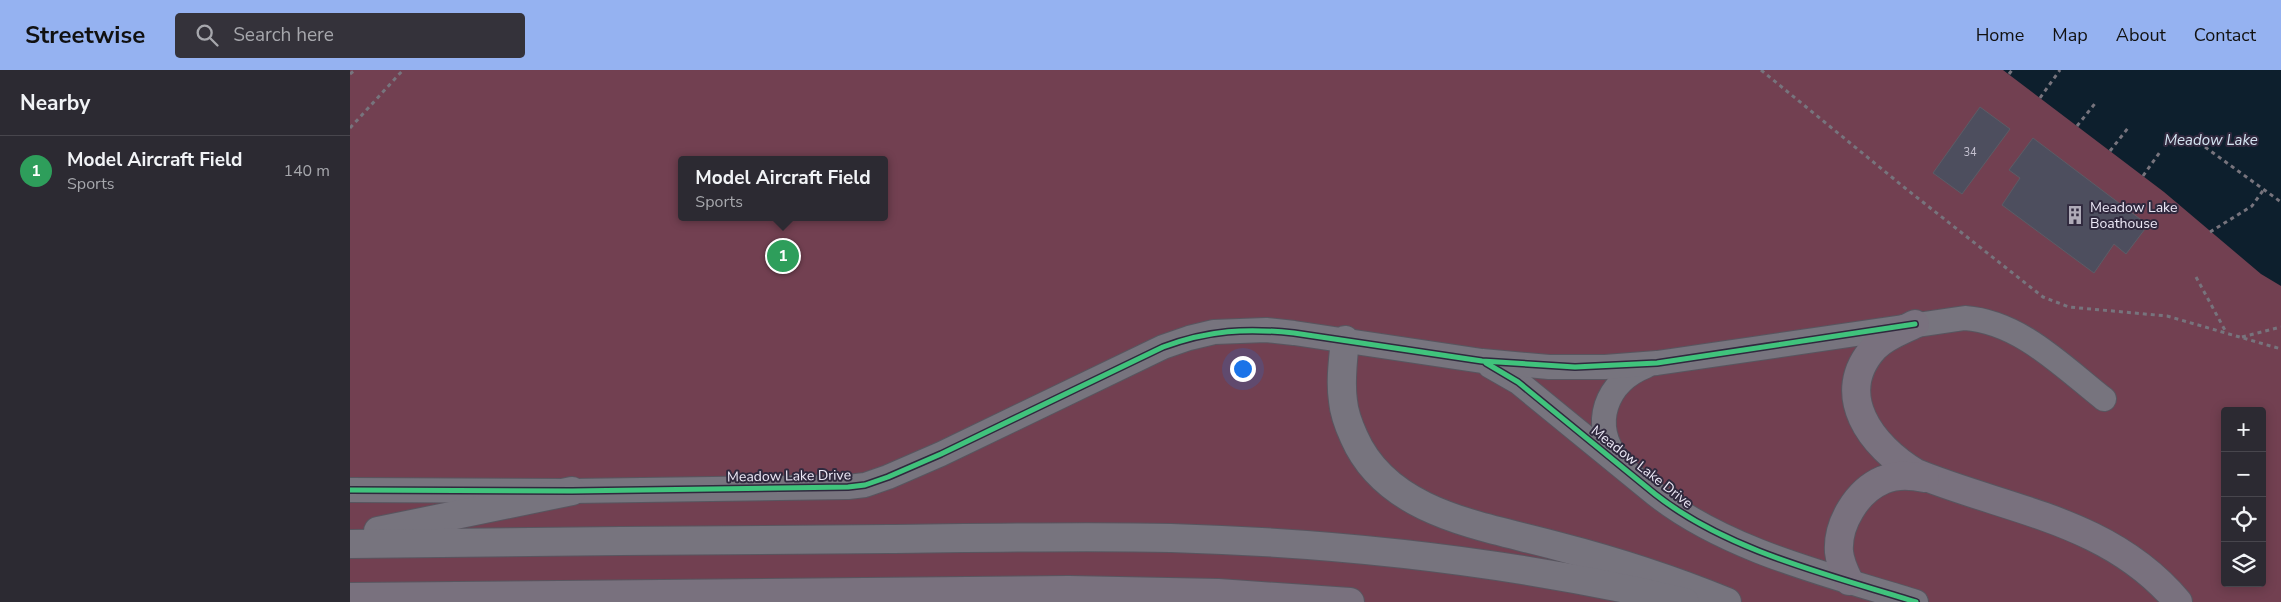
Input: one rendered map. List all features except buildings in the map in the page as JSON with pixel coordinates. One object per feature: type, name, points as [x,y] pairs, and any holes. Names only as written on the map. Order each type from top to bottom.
[{"type":"highway","points":[[1915,324],[1888,336],[1875,347],[1865,360],[1859,376],[1856,393],[1857,408],[1864,424],[1874,438],[1901,465],[1931,479],[2054,519],[2096,536],[2153,576],[2178,602]]},
{"type":"highway","points":[[1849,581],[1842,567],[1839,553],[1839,538],[1842,525],[1857,501],[1869,488],[1884,480],[1911,476],[1931,479]]},
{"type":"highway","points":[[350,597],[1069,590],[1218,592],[1350,602]]},
{"type":"street","points":[[1625,469],[1616,458],[1604,430],[1604,416],[1607,402],[1614,388],[1623,378],[1634,371],[1657,363],[1915,324],[1965,318],[1990,321],[2002,325],[2027,340],[2104,399]]},
{"type":"street","name":"Meadow Lake Drive","points":[[350,490],[572,491],[838,488],[865,485],[941,454],[1139,358],[1189,338],[1214,332],[1266,330],[1482,361],[1575,367],[1657,363]]},
{"type":"street","points":[[1345,340],[1342,395],[1348,424],[1367,460],[1380,476],[1395,489],[1413,501],[1443,514],[1610,560],[1658,575],[1727,602]]},
{"type":"street","name":"Meadow Lake Drive","points":[[1482,361],[1518,382],[1676,510],[1698,524],[1744,544],[1849,581],[1916,602]]},
{"type":"street","points":[[350,537],[572,491]]},
{"type":"street","points":[[350,544],[1108,537],[1237,541],[1358,549],[1484,564],[1545,573],[1685,602]]},
{"type":"path","points":[[350,74],[355,70]]},
{"type":"path","points":[[350,128],[404,70]]},
{"type":"path","points":[[1761,70],[1905,188],[2043,297],[2069,306],[2167,316],[2281,349]]},
{"type":"path","points":[[2009,74],[2012,70]]},
{"type":"path","points":[[2040,98],[2060,70]]},
{"type":"path","points":[[2077,126],[2097,101]]},
{"type":"path","points":[[2110,151],[2128,128]]},
{"type":"path","points":[[2205,147],[2281,202]]},
{"type":"path","points":[[2143,176],[2160,152]]},
{"type":"path","points":[[2210,232],[2252,206],[2264,189]]},
{"type":"path","points":[[2196,278],[2226,333]]},
{"type":"path","points":[[2241,337],[2281,327]]},
{"type":"shaded area","points":[[350,70],[2281,70],[2281,602],[350,602]]},
{"type":"water","name":"Meadow Lake","points":[[2003,70],[2281,70],[2281,286],[2261,274],[2164,192]]},
{"type":"cycle path","points":[[350,490],[572,491],[848,487],[865,485],[941,454],[1163,347],[1196,337],[1228,332],[1294,333],[1482,361],[1575,367],[1657,363],[1915,324]]},
{"type":"cycle path","points":[[1486,363],[1518,382],[1655,494],[1683,514],[1714,531],[1780,559],[1916,602]]},
{"type":"place","name":"Meadow Lake Boathouse","points":[[2075,215]]},
{"type":"place","name":"Model Aircraft Field","points":[[783,256]]}]
